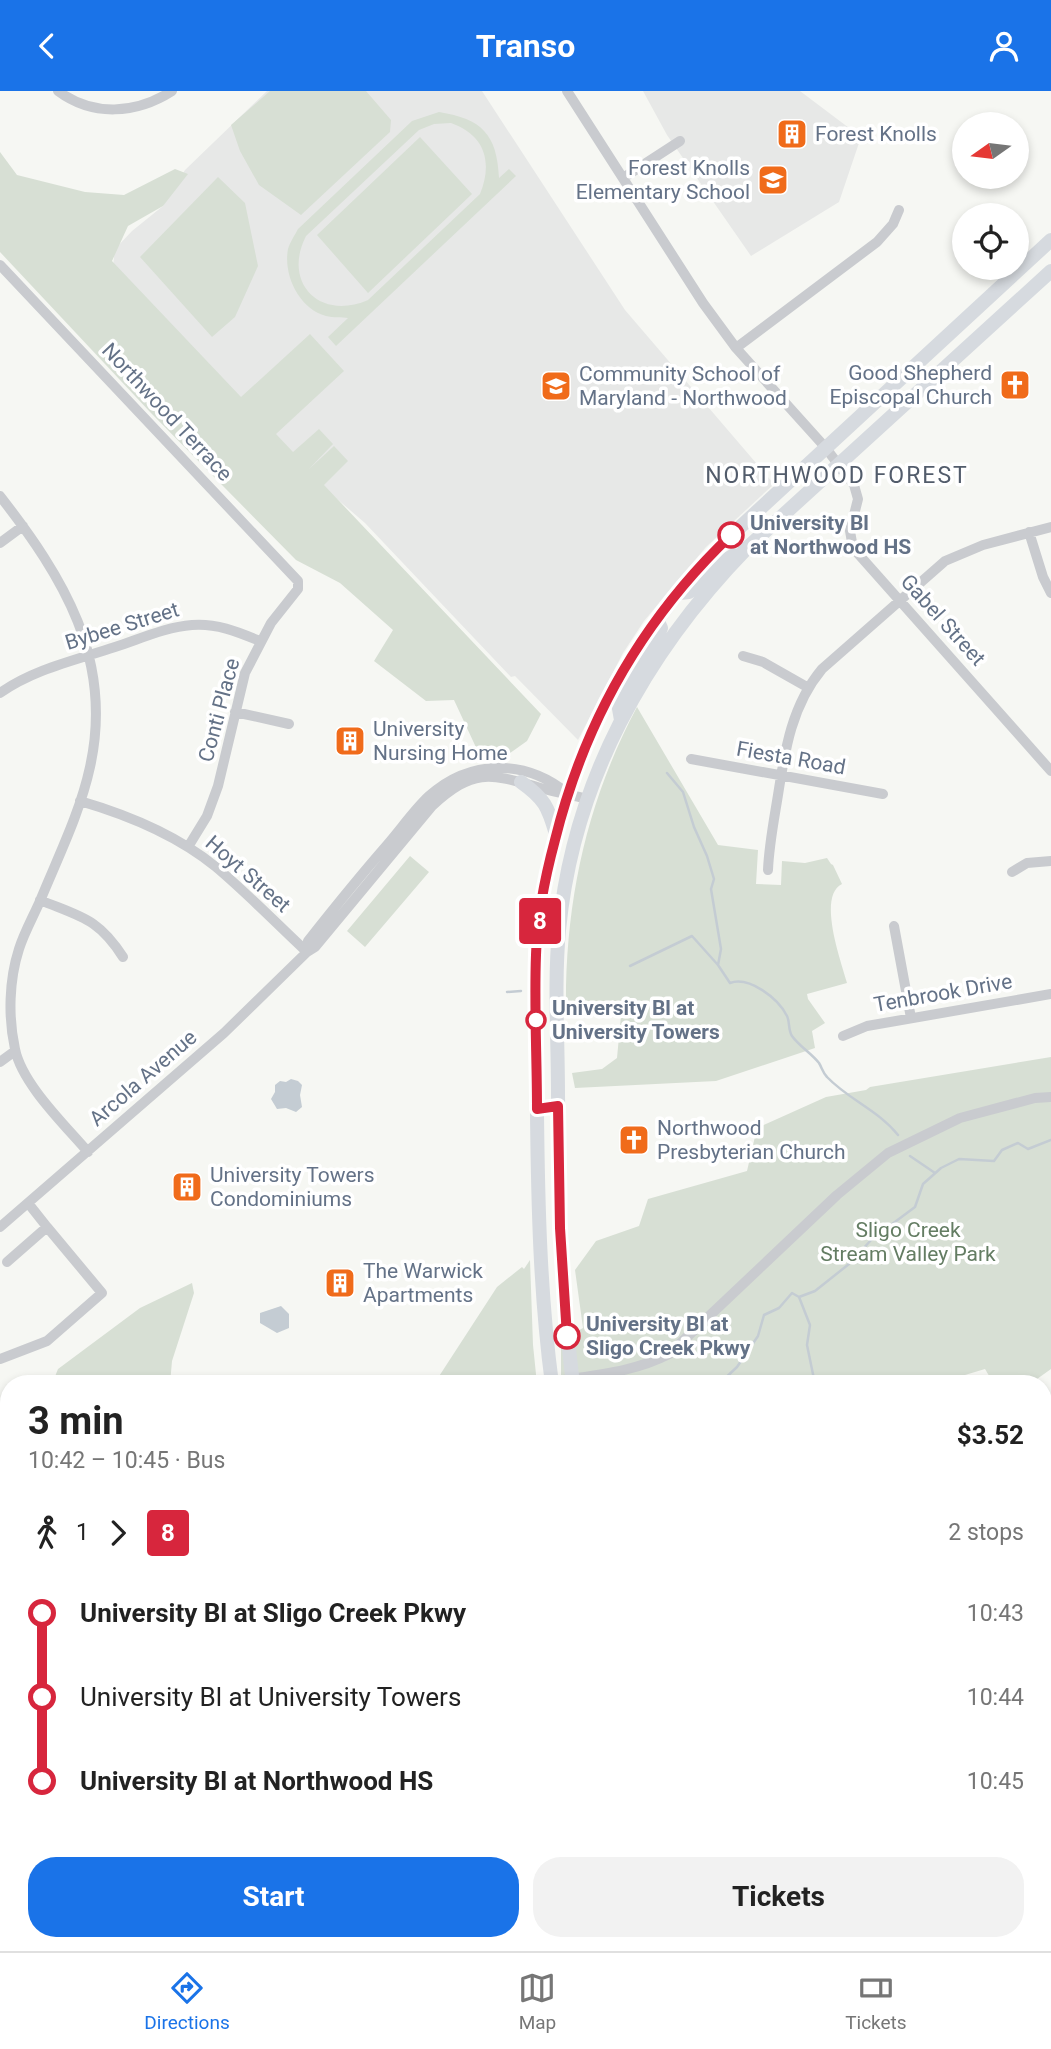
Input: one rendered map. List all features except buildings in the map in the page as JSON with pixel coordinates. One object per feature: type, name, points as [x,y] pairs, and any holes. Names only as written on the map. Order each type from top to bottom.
[{"type":"main road","points":[[1029,260],[1051,240]]},
{"type":"main road","points":[[572,1375],[560,1228],[556,1000],[559,929],[587,799],[610,741],[656,657],[686,616],[747,548],[1051,271]]},
{"type":"main road","points":[[550,1375],[540,1266],[536,953],[546,875],[556,835],[567,793],[597,717],[617,680],[657,619],[711,554],[1008,280]]},
{"type":"main road","points":[[1014,280],[1027,293]]},
{"type":"main road","points":[[676,594],[689,592],[714,566],[747,548]]},
{"type":"main road","points":[[621,720],[618,703],[658,635],[661,628],[657,619]]},
{"type":"main road","points":[[521,782],[544,802],[556,835]]},
{"type":"street","points":[[58,91],[94,109],[129,109],[145,105],[172,91]]},
{"type":"street","name":"Gabel Street","points":[[567,91],[703,303],[736,348],[825,447],[857,492],[850,531],[853,548],[1051,771]]},
{"type":"street","points":[[623,178],[680,141]]},
{"type":"street","points":[[736,348],[877,242],[893,224],[899,210]]},
{"type":"street","name":"Northwood Terrace","points":[[0,265],[295,575],[298,589]]},
{"type":"street","points":[[0,496],[45,556],[67,594],[88,655],[95,694],[95,729],[90,765],[80,801],[19,949],[12,978],[10,1014],[15,1051],[40,1096],[88,1152]]},
{"type":"street","points":[[0,543],[23,526]]},
{"type":"street","points":[[768,870],[770,839],[792,721],[807,687],[822,669],[946,561],[983,545],[1051,527]]},
{"type":"street","points":[[1028,532],[1051,593]]},
{"type":"street","name":"Conti Place","points":[[188,847],[206,816],[218,786],[245,673],[260,641],[298,589]]},
{"type":"street","name":"Bybee Street","points":[[0,693],[29,676],[167,629],[193,625],[229,629],[260,641]]},
{"type":"street","points":[[743,656],[764,662],[807,687]]},
{"type":"street","points":[[235,712],[289,724]]},
{"type":"street","name":"Fiesta Road","points":[[691,759],[883,794]]},
{"type":"street","name":"Arcola Avenue","points":[[307,952],[308,941],[372,863],[430,795],[454,778],[477,770],[502,766],[556,784],[567,793]]},
{"type":"street","name":"Arcola Avenue","points":[[0,1227],[223,1033],[324,937],[432,806],[454,787],[478,777],[504,777],[587,799]]},
{"type":"street","name":"Hoyt Street","points":[[80,801],[143,822],[188,847],[215,866],[307,952]]},
{"type":"street","points":[[1012,872],[1027,863],[1051,861]]},
{"type":"street","points":[[40,900],[92,922],[110,937],[123,957]]},
{"type":"street","points":[[894,926],[911,1018]]},
{"type":"street","name":"Tenbrook Drive","points":[[843,1036],[867,1026],[1051,994]]},
{"type":"street","points":[[0,1062],[15,1051]]},
{"type":"street","points":[[602,1375],[648,1364],[669,1354],[837,1195],[888,1153],[960,1118],[1035,1098],[1051,1097]]},
{"type":"street","points":[[0,1359],[47,1341],[102,1293],[28,1203]]},
{"type":"street","points":[[7,1262],[47,1227]]},
{"type":"shaded area","points":[[267,91],[482,91],[625,310],[774,484],[706,547],[644,621],[623,653],[578,740],[515,676],[511,677],[365,523],[322,486],[113,266],[115,249],[163,206],[185,170]]},
{"type":"shaded area","name":"Forest Knolls Elementary School","points":[[643,91],[800,91],[861,137],[839,202],[751,256],[667,135]]},
{"type":"shaded area","points":[[291,1079],[302,1085],[302,1107],[296,1112],[286,1108],[277,1109],[271,1099],[275,1085]]},
{"type":"shaded area","points":[[281,1306],[289,1314],[289,1328],[277,1333],[260,1323],[260,1313]]},
{"type":"green space","points":[[270,91],[366,91],[391,120],[390,132],[301,215],[259,185],[240,151],[231,125]]},
{"type":"green space","points":[[439,112],[476,124],[484,131],[495,150],[499,178],[509,169],[516,176],[336,346],[328,337],[348,318],[329,317],[316,312],[301,299],[288,269],[289,246],[298,229],[412,121]],"holes":[[[451,123],[463,128],[479,142],[486,161],[480,194],[368,300],[351,305],[335,305],[321,301],[310,293],[302,282],[299,269],[300,253],[306,236],[419,130],[434,124]]]},
{"type":"green space","points":[[420,137],[472,194],[368,293],[317,235]]},
{"type":"green space","points":[[0,152],[17,175],[85,192],[124,195],[175,169],[188,174],[163,206],[128,226],[112,261],[241,397],[310,334],[344,371],[276,434],[293,452],[319,429],[333,444],[309,469],[334,446],[348,461],[324,485],[541,714],[527,741],[506,756],[480,756],[454,700],[426,701],[374,661],[393,630],[340,583],[296,560],[150,412],[0,252]]},
{"type":"green space","points":[[218,177],[245,203],[258,266],[235,317],[212,337],[140,257]]},
{"type":"green space","points":[[637,707],[718,845],[758,850],[756,884],[781,885],[782,861],[805,863],[827,858],[833,865],[842,884],[831,901],[831,915],[847,983],[807,994],[825,1023],[812,1031],[815,1048],[716,1081],[575,1088],[572,1073],[602,1069],[617,1058],[621,1015],[573,1016],[572,1005],[566,1008],[567,968],[575,891],[592,815]]},
{"type":"green space","points":[[410,856],[429,872],[365,947],[347,931]]},
{"type":"green space","name":"Sligo Creek Stream Valley Park","points":[[1051,1057],[1051,1369],[1043,1375],[989,1375],[985,1369],[965,1375],[561,1375],[561,1346],[583,1328],[575,1270],[596,1241],[639,1226],[648,1199],[747,1171],[757,1128],[826,1097],[870,1087]]},
{"type":"green space","points":[[530,1260],[536,1375],[440,1375],[497,1287],[522,1267],[524,1269]]},
{"type":"green space","points":[[192,1283],[194,1293],[172,1361],[171,1375],[56,1375],[58,1369],[140,1308]]},
{"type":"green space","points":[[397,1289],[405,1297],[397,1305],[389,1297]]},
{"type":"waterway","points":[[667,773],[683,792],[714,879],[711,889],[721,949],[718,965]]},
{"type":"waterway","points":[[630,966],[692,936],[730,983],[754,986],[777,1002],[787,1016],[792,1036],[819,1063],[827,1077],[882,1119],[898,1135]]},
{"type":"waterway","points":[[507,992],[521,991]]},
{"type":"waterway","points":[[729,1375],[758,1336],[764,1315],[779,1308],[792,1293],[799,1297],[815,1291],[849,1264],[872,1239],[915,1207],[923,1184],[941,1168],[959,1159],[994,1161],[1002,1150],[1018,1143],[1028,1149],[1051,1140]]},
{"type":"waterway","points":[[910,1156],[935,1173]]},
{"type":"waterway","points":[[799,1297],[810,1325],[807,1345],[813,1375]]},
{"type":"bus line","name":"8","points":[[567,1336],[560,1228],[558,1106],[537,1109],[536,953],[546,875],[567,793],[597,717],[617,680],[645,635],[676,594],[731,535]]},
{"type":"place","name":"Forest Knolls","points":[[792,134]]},
{"type":"place","name":"Forest Knolls Elementary School","points":[[773,180]]},
{"type":"place","name":"Good Shepherd Episcopal Church","points":[[1015,385]]},
{"type":"place","name":"Community School of Maryland - Northwood","points":[[556,386]]},
{"type":"place","name":"University Bl at Northwood HS","points":[[731,535]]},
{"type":"place","name":"University Nursing Home","points":[[350,741]]},
{"type":"place","name":"University Bl at University Towers","points":[[536,1020]]},
{"type":"place","name":"Northwood Presbyterian Church","points":[[634,1140]]},
{"type":"place","name":"University Towers Condominiums","points":[[187,1187]]},
{"type":"place","name":"The Warwick Apartments","points":[[340,1283]]},
{"type":"place","name":"University Bl at Sligo Creek Pkwy","points":[[567,1336]]},
{"type":"district","name":"NORTHWOOD FOREST","points":[[837,475]]}]
